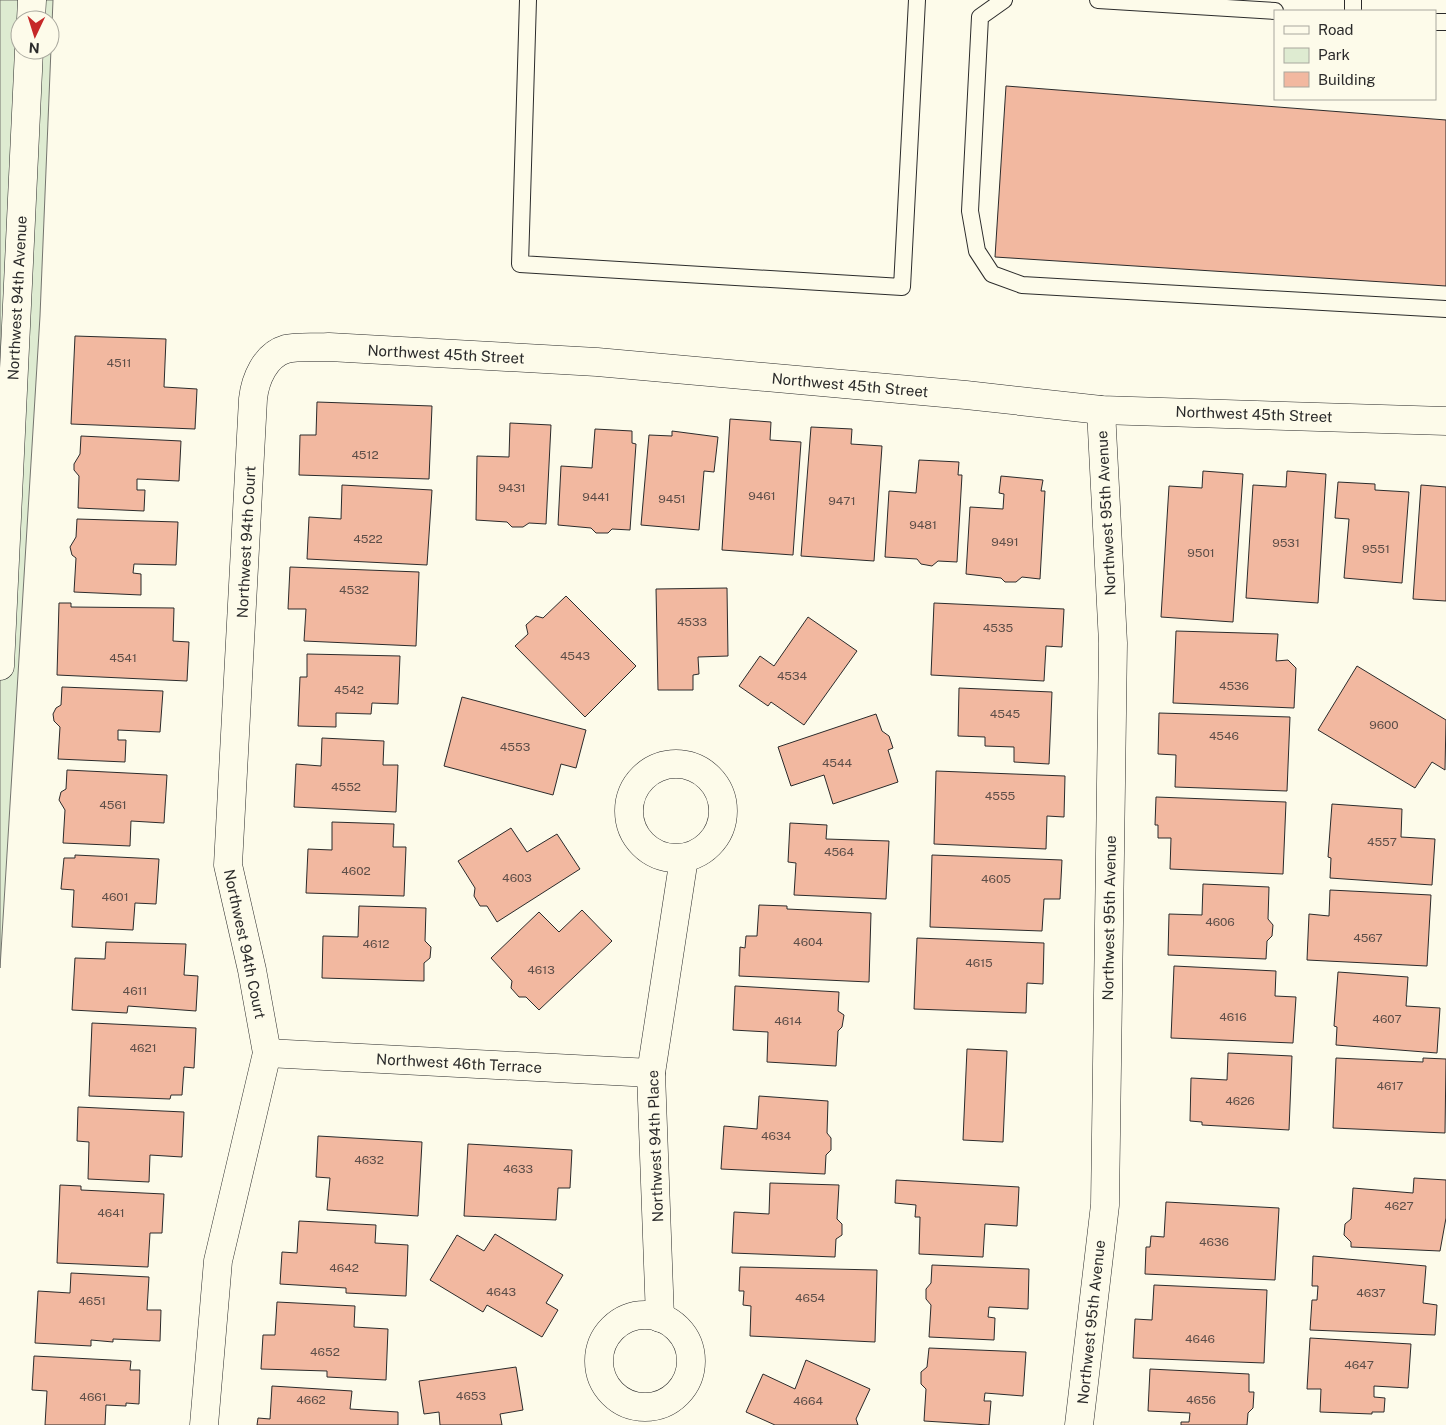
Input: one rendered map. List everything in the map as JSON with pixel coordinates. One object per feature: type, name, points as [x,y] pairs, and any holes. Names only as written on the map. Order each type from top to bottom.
[{"type":"street","name":"Northwest 94th Avenue","points":[[0,666],[29,60]]},
{"type":"street","name":"Northwest 45th Street","points":[[262,369],[271,357],[285,349],[329,347],[596,362],[966,395],[1101,410],[1446,421]]},
{"type":"street","name":"Northwest 94th Court","points":[[204,1425],[218,1261],[267,1053],[252,970],[228,865],[253,399],[255,383],[262,369]]},
{"type":"street","name":"Northwest 95th Avenue","points":[[1079,1425],[1105,1205],[1113,643],[1101,410]]},
{"type":"street","name":"Northwest 94th Place","points":[[660,1318],[651,1073],[684,858]]},
{"type":"street","name":"Northwest 46th Terrace","points":[[267,1053],[651,1073]]},
{"type":"lane","points":[[528,0],[520,264],[902,287],[917,0]]},
{"type":"lane","points":[[1004,0],[980,17],[970,211],[977,251],[992,274],[1022,285],[1446,309]]},
{"type":"lane","points":[[1098,0],[1219,4],[1274,11]]},
{"type":"green space","points":[[0,0],[53,0],[53,10],[10,10],[10,60],[51,60],[40,316],[0,968]]},
{"type":"building","points":[[1006,86],[1446,120],[1446,286],[995,257]]},
{"type":"building","points":[[75,336],[166,339],[164,387],[197,389],[195,429],[71,424]]},
{"type":"building","points":[[317,402],[432,406],[429,479],[299,475],[300,435],[316,435]]},
{"type":"building","points":[[730,419],[771,422],[770,440],[801,442],[793,555],[722,550]]},
{"type":"building","points":[[510,423],[551,425],[546,524],[529,523],[523,527],[512,527],[507,522],[476,520],[477,456],[509,457]]},
{"type":"building","points":[[811,427],[852,429],[851,444],[882,446],[874,561],[801,556]]},
{"type":"building","points":[[595,429],[632,431],[632,443],[636,444],[630,530],[612,529],[608,533],[596,533],[591,528],[558,525],[561,466],[592,468]]},
{"type":"building","points":[[672,431],[718,437],[714,472],[704,471],[699,530],[641,525],[649,435],[672,436]]},
{"type":"building","points":[[81,436],[181,441],[179,481],[137,479],[137,490],[145,490],[144,511],[78,508],[79,476],[74,470],[74,464],[80,454]]},
{"type":"building","points":[[919,460],[959,462],[958,475],[962,475],[957,562],[938,561],[932,566],[921,564],[917,559],[885,557],[889,491],[916,493]]},
{"type":"building","points":[[1203,471],[1243,474],[1233,622],[1161,617],[1169,486],[1202,488]]},
{"type":"building","points":[[1287,471],[1326,474],[1318,603],[1246,598],[1253,485],[1286,487]]},
{"type":"building","points":[[1001,476],[1043,480],[1041,491],[1045,491],[1040,579],[1022,577],[1016,582],[1005,582],[1001,578],[966,574],[970,507],[1003,509],[1004,494],[999,493]]},
{"type":"building","points":[[1338,482],[1375,484],[1375,490],[1409,492],[1402,583],[1344,578],[1349,519],[1335,518]]},
{"type":"building","points":[[342,485],[432,490],[427,565],[307,559],[309,517],[341,519]]},
{"type":"building","points":[[1421,485],[1446,487],[1446,601],[1413,599]]},
{"type":"building","points":[[77,519],[178,522],[176,565],[134,564],[133,573],[141,574],[141,595],[74,592],[76,558],[72,555],[70,547],[76,537]]},
{"type":"building","points":[[290,567],[419,572],[416,646],[304,641],[306,609],[288,609]]},
{"type":"building","points":[[727,588],[728,656],[698,657],[699,674],[693,675],[693,690],[658,690],[656,589]]},
{"type":"building","points":[[566,596],[636,666],[585,717],[515,646],[528,634],[526,625],[536,616],[543,618]]},
{"type":"building","points":[[59,603],[71,603],[71,607],[174,608],[173,641],[189,642],[187,681],[57,675]]},
{"type":"building","points":[[934,603],[1064,609],[1062,647],[1046,646],[1044,681],[931,675]]},
{"type":"building","points":[[808,617],[857,651],[804,725],[771,702],[768,706],[739,686],[760,656],[774,666]]},
{"type":"building","points":[[1176,631],[1278,634],[1276,661],[1288,660],[1296,668],[1294,708],[1173,703]]},
{"type":"building","points":[[307,654],[400,656],[398,704],[372,703],[371,714],[336,713],[336,727],[298,726],[300,677],[307,677]]},
{"type":"building","points":[[1357,666],[1446,720],[1445,770],[1432,762],[1415,788],[1318,730]]},
{"type":"building","points":[[62,687],[163,691],[160,732],[118,730],[118,740],[126,740],[125,762],[58,759],[60,727],[54,721],[53,714],[56,708],[61,705]]},
{"type":"building","points":[[959,688],[1052,692],[1049,764],[1014,762],[1014,747],[985,746],[985,737],[958,736]]},
{"type":"building","points":[[462,697],[586,730],[576,768],[561,764],[553,795],[444,766]]},
{"type":"building","points":[[1159,713],[1290,717],[1287,791],[1175,787],[1176,755],[1158,754]]},
{"type":"building","points":[[876,714],[882,731],[889,736],[893,748],[888,750],[898,782],[833,804],[824,775],[791,786],[778,747]]},
{"type":"building","points":[[322,738],[384,741],[383,765],[398,765],[396,812],[294,807],[296,764],[321,766]]},
{"type":"building","points":[[67,770],[167,775],[164,823],[131,821],[130,846],[63,843],[65,810],[59,800],[61,792],[66,789]]},
{"type":"building","points":[[936,771],[1065,776],[1064,817],[1047,816],[1046,849],[934,844]]},
{"type":"building","points":[[1156,797],[1286,802],[1283,874],[1170,869],[1171,838],[1158,838],[1158,825],[1155,825]]},
{"type":"building","points":[[1332,804],[1402,809],[1401,837],[1435,839],[1432,885],[1330,878],[1331,858],[1328,857]]},
{"type":"building","points":[[332,822],[394,824],[393,847],[406,847],[404,896],[306,893],[308,849],[332,850]]},
{"type":"building","points":[[790,823],[827,825],[826,839],[889,841],[886,899],[794,895],[796,863],[788,862]]},
{"type":"building","points":[[511,828],[527,852],[557,834],[580,869],[497,922],[487,906],[480,906],[474,896],[475,888],[458,861]]},
{"type":"building","points":[[75,855],[159,859],[156,904],[135,903],[133,930],[72,927],[74,890],[61,889],[64,858],[75,858]]},
{"type":"building","points":[[932,855],[1062,860],[1060,899],[1044,899],[1042,931],[930,927]]},
{"type":"building","points":[[1203,884],[1269,887],[1268,919],[1273,925],[1272,936],[1267,941],[1266,959],[1168,955],[1169,914],[1202,915]]},
{"type":"building","points":[[1330,890],[1431,895],[1427,966],[1307,960],[1309,914],[1329,916]]},
{"type":"building","points":[[759,905],[787,906],[787,909],[871,913],[869,982],[739,976],[740,947],[745,948],[746,936],[757,936]]},
{"type":"building","points":[[359,906],[426,908],[425,941],[431,947],[430,958],[424,963],[424,981],[322,978],[323,936],[358,937]]},
{"type":"building","points":[[582,910],[612,941],[539,1010],[526,997],[519,997],[511,988],[512,981],[491,958],[539,912],[559,932]]},
{"type":"building","points":[[917,938],[1044,943],[1043,984],[1027,983],[1026,1013],[914,1009]]},
{"type":"building","points":[[106,942],[186,944],[184,975],[198,976],[196,1011],[128,1006],[127,1013],[72,1010],[75,958],[105,959]]},
{"type":"building","points":[[1174,966],[1276,971],[1275,996],[1296,997],[1293,1043],[1171,1038]]},
{"type":"building","points":[[1338,972],[1408,977],[1406,1006],[1440,1008],[1437,1053],[1336,1045],[1337,1027],[1334,1026]]},
{"type":"building","points":[[735,986],[839,992],[838,1011],[844,1015],[842,1027],[838,1031],[836,1066],[767,1062],[768,1032],[733,1030]]},
{"type":"building","points":[[92,1023],[196,1028],[194,1068],[184,1067],[182,1095],[171,1095],[170,1099],[89,1096]]},
{"type":"building","points":[[967,1049],[1007,1051],[1003,1142],[963,1140]]},
{"type":"building","points":[[1228,1053],[1292,1056],[1289,1130],[1202,1125],[1202,1122],[1190,1121],[1191,1078],[1227,1080]]},
{"type":"building","points":[[1336,1058],[1423,1062],[1423,1058],[1446,1059],[1445,1133],[1333,1128]]},
{"type":"building","points":[[759,1096],[828,1101],[827,1133],[831,1138],[831,1150],[826,1155],[825,1174],[721,1169],[724,1126],[757,1129]]},
{"type":"building","points":[[78,1107],[184,1112],[182,1157],[150,1155],[149,1182],[88,1179],[89,1142],[77,1141]]},
{"type":"building","points":[[318,1136],[422,1142],[418,1216],[327,1210],[330,1178],[316,1177]]},
{"type":"building","points":[[468,1144],[572,1150],[570,1188],[558,1188],[556,1220],[464,1216]]},
{"type":"building","points":[[1414,1178],[1446,1180],[1446,1218],[1440,1251],[1351,1247],[1351,1242],[1344,1235],[1345,1224],[1351,1219],[1353,1188],[1413,1193]]},
{"type":"building","points":[[896,1180],[1019,1187],[1017,1226],[985,1224],[983,1257],[919,1254],[920,1217],[915,1217],[916,1205],[895,1203]]},
{"type":"building","points":[[770,1183],[839,1185],[837,1219],[842,1224],[842,1235],[836,1239],[835,1257],[732,1253],[734,1212],[769,1214]]},
{"type":"building","points":[[60,1185],[81,1186],[81,1190],[164,1194],[162,1233],[150,1233],[148,1267],[57,1263]]},
{"type":"building","points":[[1166,1202],[1279,1208],[1275,1280],[1145,1274],[1146,1247],[1150,1247],[1151,1236],[1164,1237]]},
{"type":"building","points":[[299,1221],[376,1225],[375,1243],[408,1245],[406,1296],[346,1293],[346,1288],[280,1284],[282,1252],[297,1253]]},
{"type":"building","points":[[495,1234],[563,1275],[546,1303],[558,1310],[542,1337],[487,1305],[483,1312],[430,1280],[457,1235],[484,1251]]},
{"type":"building","points":[[1313,1256],[1426,1266],[1423,1303],[1437,1305],[1435,1335],[1310,1330],[1312,1300],[1317,1300],[1318,1286],[1312,1286]]},
{"type":"building","points":[[932,1265],[1029,1269],[1028,1309],[989,1307],[988,1317],[995,1318],[994,1340],[929,1337],[931,1305],[926,1299],[926,1289],[931,1283]]},
{"type":"building","points":[[740,1267],[877,1270],[875,1342],[750,1336],[751,1306],[743,1305],[744,1291],[739,1291]]},
{"type":"building","points":[[71,1273],[149,1277],[147,1310],[161,1310],[160,1341],[113,1339],[113,1342],[91,1340],[91,1346],[35,1343],[38,1291],[70,1293]]},
{"type":"building","points":[[1154,1285],[1267,1290],[1264,1363],[1133,1358],[1135,1319],[1152,1320]]},
{"type":"building","points":[[277,1302],[355,1306],[354,1327],[388,1329],[386,1380],[327,1377],[327,1371],[261,1369],[263,1335],[275,1335]]},
{"type":"building","points":[[1310,1338],[1411,1344],[1408,1388],[1374,1386],[1374,1397],[1385,1398],[1384,1412],[1372,1412],[1372,1414],[1320,1412],[1321,1389],[1307,1389]]},
{"type":"building","points":[[929,1348],[1026,1352],[1023,1396],[985,1393],[984,1401],[991,1401],[989,1425],[924,1421],[926,1389],[921,1384],[921,1372],[927,1367]]},
{"type":"building","points":[[34,1356],[131,1361],[130,1370],[140,1370],[139,1404],[126,1403],[126,1406],[106,1405],[105,1425],[45,1425],[47,1391],[32,1390]]},
{"type":"building","points":[[806,1360],[870,1389],[856,1419],[858,1425],[775,1425],[746,1412],[763,1374],[795,1389]]},
{"type":"building","points":[[516,1367],[523,1410],[500,1414],[502,1425],[440,1425],[439,1412],[424,1414],[419,1381]]},
{"type":"building","points":[[1150,1369],[1249,1374],[1249,1392],[1254,1392],[1253,1408],[1248,1413],[1247,1425],[1181,1425],[1181,1422],[1189,1422],[1190,1413],[1148,1411]]},
{"type":"building","points":[[272,1386],[352,1391],[350,1409],[398,1412],[398,1425],[257,1425],[258,1418],[270,1419]]}]
